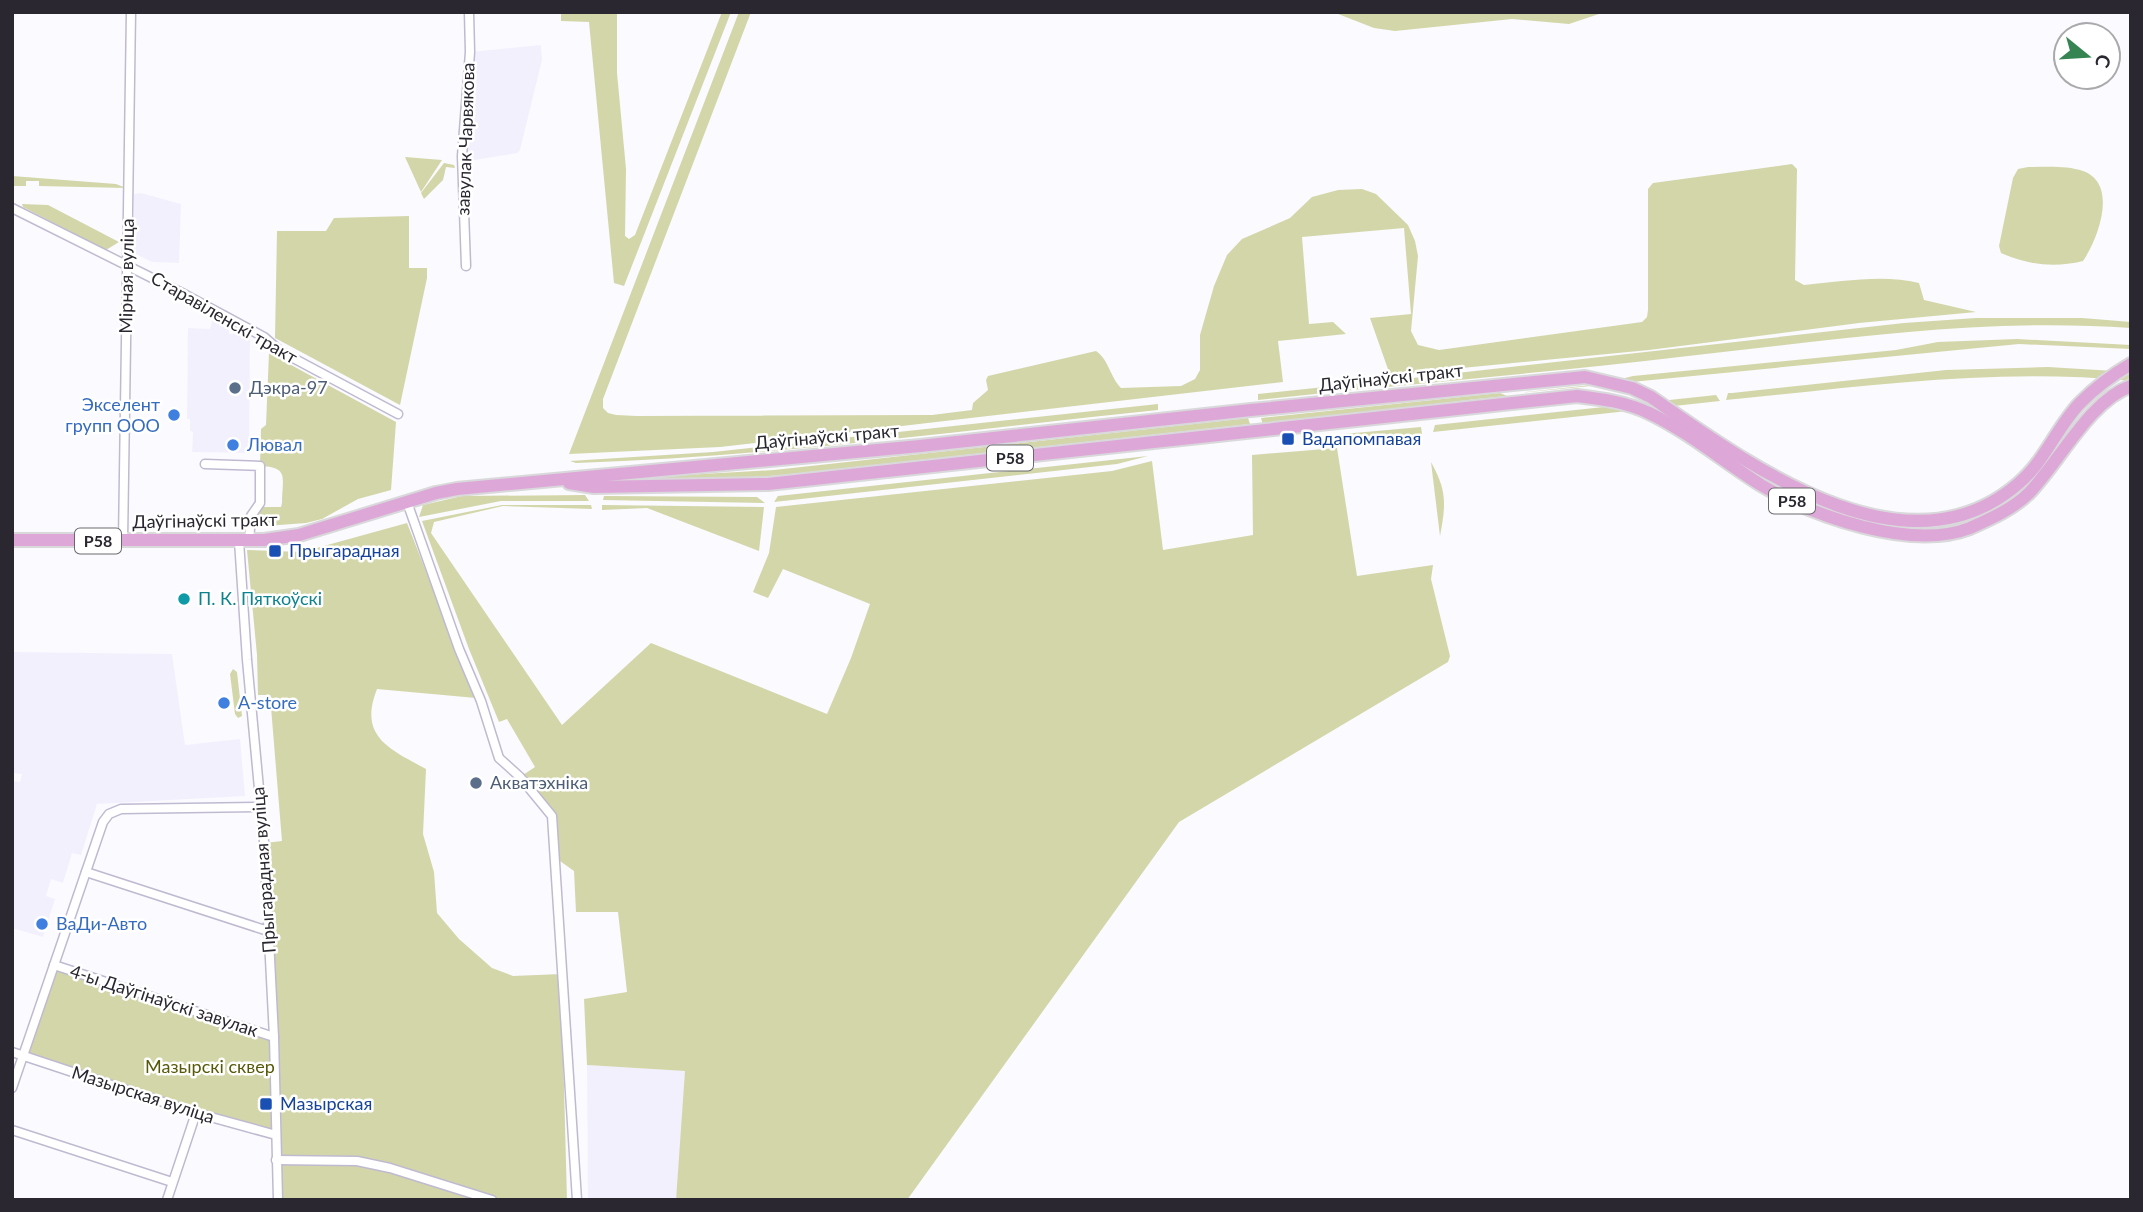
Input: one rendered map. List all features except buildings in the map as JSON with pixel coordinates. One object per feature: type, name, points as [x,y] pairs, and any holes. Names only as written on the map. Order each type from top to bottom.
[{"type":"main road","name":"Даўгінаўскі тракт","points":[[12,540],[244,541],[299,536],[457,489],[933,445],[1585,377],[1632,388],[1651,397],[1768,475],[1813,497],[1906,521],[1950,520],[1993,503],[2021,482],[2079,404],[2113,374],[2131,364]]},
{"type":"main road","points":[[1511,383],[1514,402]]},
{"type":"main road","name":"Даўгінаўскі тракт","points":[[560,481],[594,487],[768,484],[1577,396],[1622,402],[1651,413],[1763,487],[1808,510],[1878,531],[1908,535],[1950,533],[2003,512],[2028,494],[2089,415],[2131,386]]},
{"type":"street","name":"Мірная вуліца","points":[[123,541],[131,12]]},
{"type":"street","name":"завулак Чарвякова","points":[[466,266],[462,156],[470,52],[470,12]]},
{"type":"street","name":"Старавіленскі тракт","points":[[12,208],[128,265],[264,337],[280,351],[398,414]]},
{"type":"street","name":"Прыгарадная вуліца","points":[[205,464],[260,466],[260,503],[251,516],[244,541],[247,660],[261,807],[274,1037],[278,1200]]},
{"type":"street","points":[[407,502],[459,649],[481,701],[499,758],[520,777],[552,816],[576,1198]]},
{"type":"street","points":[[12,1088],[103,822],[109,814],[121,809],[261,807]]},
{"type":"street","points":[[86,872],[268,931]]},
{"type":"street","name":"4-ы Даўгінаўскі завулак","points":[[54,965],[274,1037]]},
{"type":"street","name":"Мазырская вуліца","points":[[12,1052],[196,1113],[275,1135]]},
{"type":"street","points":[[167,1200],[196,1113]]},
{"type":"street","points":[[12,1130],[172,1182]]},
{"type":"street","points":[[276,1160],[356,1161],[390,1168],[492,1200]]},
{"type":"shaded area","points":[[541,45],[542,60],[520,150],[517,153],[463,164],[470,52]]},
{"type":"shaded area","points":[[141,193],[181,204],[179,263],[152,262],[134,253],[134,194]]},
{"type":"shaded area","points":[[212,321],[226,322],[229,334],[241,334],[241,338],[250,338],[249,453],[192,452],[193,432],[190,431],[190,419],[187,419],[188,328],[210,329]]},
{"type":"shaded area","points":[[12,652],[172,654],[185,745],[240,739],[245,796],[97,804],[81,855],[72,853],[63,883],[51,879],[46,896],[55,899],[43,937],[12,928],[12,781],[20,782],[22,774],[12,773]]},
{"type":"shaded area","points":[[587,1065],[686,1071],[676,1200],[588,1200]]},
{"type":"green space","points":[[561,12],[617,12],[617,73],[626,169],[625,236],[629,239],[635,235],[722,12],[731,12],[624,286],[614,283],[589,22],[561,21]]},
{"type":"green space","points":[[739,12],[751,12],[603,399],[603,408],[608,413],[637,416],[932,415],[972,410],[973,403],[988,390],[988,376],[1096,351],[1104,359],[1121,388],[1181,386],[1195,379],[1200,370],[1200,335],[1214,286],[1227,255],[1242,239],[1290,218],[1312,197],[1338,190],[1362,189],[1376,194],[1408,225],[1418,256],[1411,331],[1418,345],[1439,350],[1642,322],[1647,317],[1648,310],[1648,189],[1653,183],[1792,164],[1797,169],[1795,280],[1804,285],[1862,280],[1905,280],[1919,283],[1924,300],[1976,312],[1859,323],[1649,350],[1390,375],[1370,318],[1411,314],[1404,228],[1302,237],[1309,324],[1333,322],[1346,334],[1278,341],[1283,382],[720,447],[569,454]]},
{"type":"green space","points":[[1333,12],[1605,12],[1569,24],[1512,19],[1395,31],[1374,28]]},
{"type":"green space","points":[[405,157],[442,160],[421,192]]},
{"type":"green space","points":[[444,163],[454,165],[455,168],[446,167],[443,180],[424,199],[421,193]]},
{"type":"green space","points":[[2018,169],[2076,169],[2094,178],[2100,187],[2102,213],[2094,239],[2083,261],[2041,264],[2001,253],[1999,246],[2013,178]]},
{"type":"green space","points":[[12,176],[116,184],[126,188],[39,186],[39,181],[26,181],[26,186],[12,186]]},
{"type":"green space","points":[[22,204],[48,205],[119,242],[106,250],[23,207]]},
{"type":"green space","points":[[409,216],[409,268],[427,268],[427,278],[400,405],[275,338],[277,231],[326,231],[334,218]]},
{"type":"green space","points":[[1976,318],[2082,318],[2131,322],[2131,328],[2020,325],[1964,328],[1853,337],[1387,387],[1386,381],[1904,323]]},
{"type":"green space","points":[[2017,339],[2131,345],[2131,349],[2019,344],[1518,393],[1601,384],[1633,376],[1896,350],[1938,342]]},
{"type":"green space","points":[[269,353],[396,422],[391,490],[358,499],[322,519],[306,523],[266,526],[258,519],[261,507],[281,507],[282,503],[283,481],[280,472],[260,466],[261,429],[266,425]]},
{"type":"green space","points":[[2048,367],[2131,372],[2131,381],[2080,377],[1979,377],[1726,400],[1728,393],[1946,370]]},
{"type":"green space","points":[[1381,381],[1382,387],[1258,400],[1258,394]]},
{"type":"green space","points":[[1500,393],[1507,396],[1263,425],[1261,418]]},
{"type":"green space","points":[[1716,395],[1720,401],[1433,432],[1435,425]]},
{"type":"green space","points":[[1158,404],[1158,410],[795,449],[649,460],[570,461],[713,452]]},
{"type":"green space","points":[[1248,418],[1250,424],[782,475],[728,479],[597,480],[774,470]]},
{"type":"green space","points":[[1421,427],[1422,434],[1344,441],[1343,434]]},
{"type":"green space","points":[[1337,448],[1357,576],[1433,565],[1431,579],[1450,656],[1448,662],[1179,822],[907,1200],[676,1200],[685,1071],[587,1065],[584,999],[627,992],[618,912],[576,912],[574,871],[553,856],[552,816],[520,777],[535,767],[507,719],[499,722],[422,521],[502,505],[591,505],[592,509],[503,506],[434,522],[431,533],[562,725],[651,643],[827,714],[870,604],[783,569],[768,598],[753,592],[769,553],[776,507],[1112,471],[1152,461],[1163,550],[1253,535],[1252,455]]},
{"type":"green space","points":[[1148,456],[1117,464],[774,502],[778,496]]},
{"type":"green space","points":[[1431,462],[1444,498],[1440,536]]},
{"type":"green space","points":[[585,495],[589,501],[501,501],[419,517],[423,505],[462,496]]},
{"type":"green space","points":[[604,496],[757,497],[765,503],[603,500]]},
{"type":"green space","points":[[602,505],[764,507],[759,551],[647,508],[602,510]]},
{"type":"green space","name":"Мазырскі сквер","points":[[407,523],[476,698],[377,689],[372,705],[372,719],[381,740],[400,755],[426,769],[423,834],[434,872],[437,913],[459,939],[492,968],[513,976],[561,974],[567,1200],[280,1200],[276,1135],[23,1056],[54,965],[275,1037],[265,843],[282,841],[270,695],[258,695],[247,550],[302,552]]},
{"type":"green space","points":[[233,669],[237,672],[242,716],[238,718],[235,714],[230,674]]},
{"type":"place","name":"Дэкра-97","points":[[235,388]]},
{"type":"place","name":"Экселент групп ООО","points":[[174,415]]},
{"type":"place","name":"Вадапомпавая","points":[[1288,439]]},
{"type":"place","name":"Лювал","points":[[233,445]]},
{"type":"place","name":"Прыгарадная","points":[[275,551]]},
{"type":"place","name":"П. К. Пяткоўскі","points":[[184,599]]},
{"type":"place","name":"А-store","points":[[224,703]]},
{"type":"place","name":"Акватэхніка","points":[[476,783]]},
{"type":"place","name":"ВаДи-Авто","points":[[42,924]]},
{"type":"place","name":"Мазырская","points":[[266,1104]]}]
